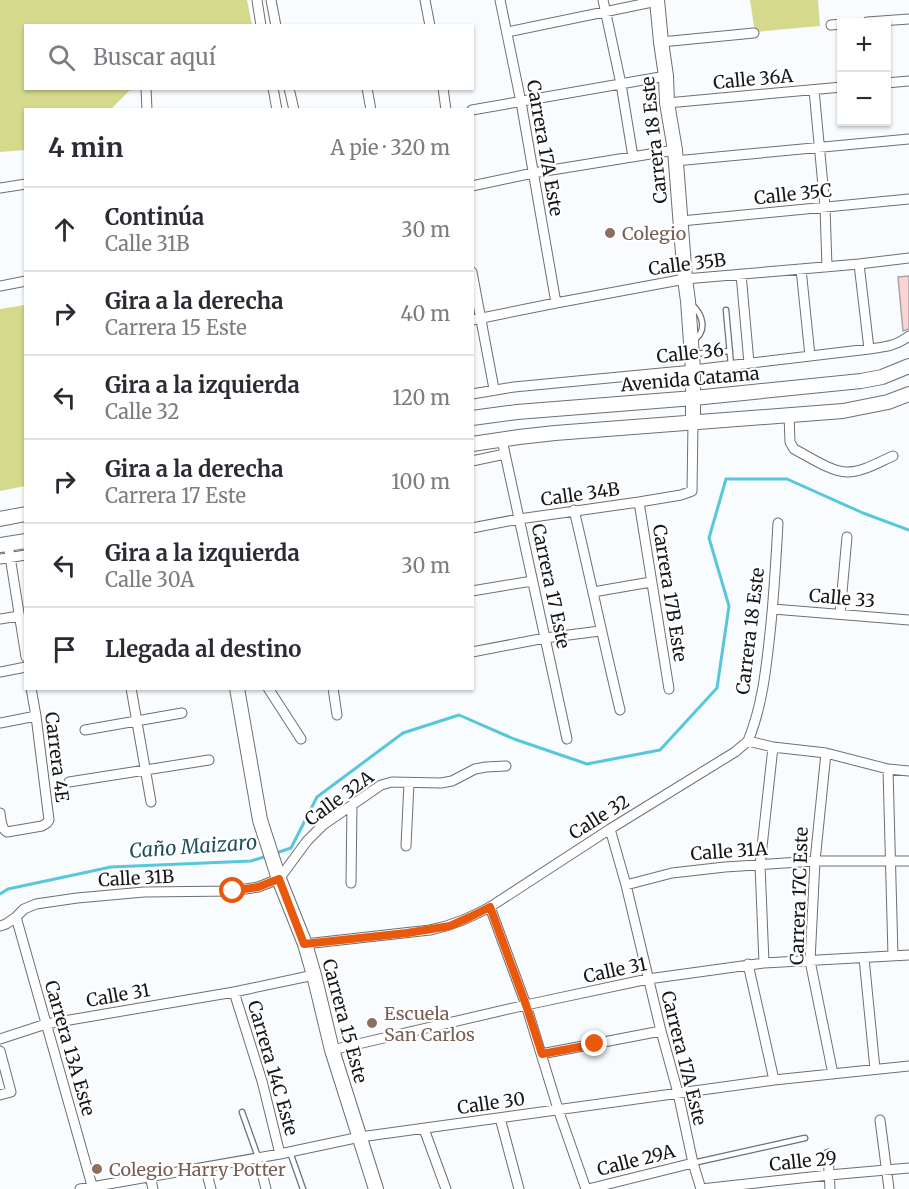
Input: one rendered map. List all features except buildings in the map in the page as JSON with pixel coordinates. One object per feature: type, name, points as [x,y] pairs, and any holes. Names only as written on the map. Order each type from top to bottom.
[{"type":"street","points":[[257,0],[261,24]]},
{"type":"street","points":[[272,0],[276,24]]},
{"type":"street","points":[[425,0],[430,24]]},
{"type":"street","name":"Carrera 17A Este","points":[[500,0],[521,102],[556,303]]},
{"type":"street","points":[[603,0],[621,84],[633,157]]},
{"type":"street","points":[[507,32],[657,1]]},
{"type":"street","name":"Carrera 18 Este","points":[[657,1],[675,156],[693,370],[692,491]]},
{"type":"street","points":[[891,20],[909,19]]},
{"type":"street","points":[[831,25],[837,24]]},
{"type":"street","points":[[661,42],[754,33]]},
{"type":"street","points":[[474,110],[666,75]]},
{"type":"street","points":[[891,83],[909,81]]},
{"type":"street","name":"Calle 36A","points":[[668,103],[837,88]]},
{"type":"street","points":[[146,90],[147,108]]},
{"type":"street","points":[[273,90],[277,108]]},
{"type":"street","points":[[289,90],[294,108]]},
{"type":"street","points":[[367,90],[371,108]]},
{"type":"street","points":[[443,90],[446,108]]},
{"type":"street","points":[[814,90],[825,207],[827,267]]},
{"type":"street","points":[[474,186],[533,173],[633,157],[819,148],[909,139]]},
{"type":"street","points":[[0,188],[24,184]]},
{"type":"street","name":"Calle 35C","points":[[681,221],[909,199]]},
{"type":"street","name":"Calle 35B","points":[[476,319],[685,279],[909,258]]},
{"type":"street","points":[[859,264],[869,349]]},
{"type":"street","points":[[801,269],[810,356]]},
{"type":"street","points":[[741,274],[749,363]]},
{"type":"street","points":[[0,286],[24,281]]},
{"type":"street","points":[[474,296],[476,319],[494,389]]},
{"type":"street","name":"Calle 36","points":[[474,394],[494,389],[693,370],[886,347],[900,343],[909,336]]},
{"type":"street","name":"Avenida Catama","points":[[474,418],[861,381],[882,377],[909,366]]},
{"type":"street","points":[[474,460],[504,447],[555,433],[843,411],[888,402],[909,394]]},
{"type":"street","points":[[789,415],[790,442],[794,448],[836,471],[859,470],[893,456]]},
{"type":"street","points":[[474,444],[504,447]]},
{"type":"street","name":"Carrera 17 Este","points":[[504,447],[567,740]]},
{"type":"street","name":"Calle 34B","points":[[474,528],[574,510],[681,495],[692,491]]},
{"type":"street","name":"Carrera 17B Este","points":[[639,502],[669,689]]},
{"type":"street","points":[[574,510],[620,710]]},
{"type":"street","points":[[0,519],[24,514]]},
{"type":"street","name":"Carrera 18 Este","points":[[748,741],[766,677],[778,523]]},
{"type":"street","points":[[840,614],[847,537]]},
{"type":"street","points":[[0,559],[6,549],[24,542]]},
{"type":"street","points":[[6,549],[24,554]]},
{"type":"street","points":[[6,549],[24,645]]},
{"type":"street","points":[[474,591],[532,581]]},
{"type":"street","points":[[593,592],[651,582]]},
{"type":"street","name":"Calle 33","points":[[772,609],[909,620]]},
{"type":"street","points":[[0,619],[19,616]]},
{"type":"street","points":[[474,652],[545,638],[600,631]]},
{"type":"street","points":[[0,672],[24,667]]},
{"type":"street","name":"Carrera 4E","points":[[0,813],[4,831],[12,832],[42,826],[49,820],[31,690]]},
{"type":"street","points":[[131,690],[151,801]]},
{"type":"street","name":"Carrera 15 Este","points":[[237,690],[260,820],[314,975],[332,1050],[376,1189]]},
{"type":"street","points":[[269,690],[301,740]]},
{"type":"street","points":[[333,690],[337,715]]},
{"type":"street","points":[[85,729],[182,713]]},
{"type":"street","points":[[0,723],[36,716]]},
{"type":"street","points":[[748,741],[773,747],[826,753],[888,769],[909,771]]},
{"type":"street","name":"Calle 32","points":[[304,944],[407,933],[450,926],[470,917],[490,907],[735,752],[748,741]]},
{"type":"street","points":[[764,963],[760,865],[773,747]]},
{"type":"street","name":"Carrera 17C Este","points":[[826,753],[815,861],[810,961],[832,1074]]},
{"type":"street","points":[[69,782],[209,760]]},
{"type":"street","name":"Calle 32A","points":[[279,879],[307,841],[323,825],[381,785],[392,782],[441,783],[452,781],[475,769],[506,766]]},
{"type":"street","points":[[888,769],[893,956]]},
{"type":"street","points":[[406,846],[409,783]]},
{"type":"street","points":[[351,883],[352,805]]},
{"type":"street","name":"Carrera 17A Este","points":[[610,830],[626,885],[701,1189]]},
{"type":"street","name":"Calle 31A","points":[[626,885],[697,869],[815,861],[909,861]]},
{"type":"street","name":"Calle 31B","points":[[0,926],[16,917],[24,909],[36,904],[144,892],[233,891],[258,887],[279,879]]},
{"type":"street","points":[[490,907],[526,1005],[558,1109],[587,1189]]},
{"type":"street","name":"Carrera 13A Este","points":[[16,917],[93,1188]]},
{"type":"street","name":"Calle 31","points":[[332,1050],[648,979],[748,964],[909,955]]},
{"type":"street","points":[[864,958],[875,1070]]},
{"type":"street","points":[[748,964],[774,1080]]},
{"type":"street","name":"Calle 31","points":[[0,1039],[46,1024],[234,992],[314,975]]},
{"type":"street","name":"Carrera 14C Este","points":[[234,992],[285,1153]]},
{"type":"street","points":[[542,1054],[661,1031]]},
{"type":"street","points":[[0,1051],[11,1092],[0,1095]]},
{"type":"street","name":"Calle 30","points":[[80,1189],[285,1153],[360,1137],[774,1080],[909,1066]]},
{"type":"street","points":[[500,1118],[519,1189]]},
{"type":"street","points":[[880,1120],[889,1189]]},
{"type":"street","points":[[424,1129],[446,1189]]},
{"type":"street","points":[[828,1154],[830,1189]]},
{"type":"street","points":[[258,1157],[266,1189]]},
{"type":"street","name":"Calle 29A","points":[[587,1189],[693,1163]]},
{"type":"street","points":[[205,1167],[211,1189]]},
{"type":"street","name":"Calle 29","points":[[701,1189],[775,1185],[829,1175],[909,1168]]},
{"type":"street","points":[[150,1176],[153,1189]]},
{"type":"lane","points":[[726,310],[731,365]]},
{"type":"lane","points":[[691,348],[730,351]]},
{"type":"lane","points":[[242,1112],[258,1157]]},
{"type":"lane","points":[[693,1163],[805,1138]]},
{"type":"lane","points":[[285,1153],[303,1189]]},
{"type":"green space","points":[[0,0],[247,0],[252,24],[24,24],[24,90],[134,90],[129,91],[112,108],[24,108],[24,150],[0,152]]},
{"type":"green space","points":[[750,0],[818,0],[820,26],[755,32]]},
{"type":"green space","points":[[24,305],[24,486],[0,491],[0,309]]},
{"type":"waterway","name":"Caño Maizaro","points":[[276,853],[291,848],[317,797],[403,733],[459,715],[514,739],[587,764],[660,750],[717,688],[729,606],[709,538],[726,479],[787,479],[863,513],[909,530]]},
{"type":"waterway","name":"Caño Maizaro","points":[[0,894],[8,889],[111,867],[251,861],[267,856]]},
{"type":"place","name":"Colegio","points":[[610,233]]},
{"type":"place","name":"Escuela San Carlos","points":[[372,1023]]},
{"type":"place","name":"Colegio Harry Potter","points":[[97,1169]]},
{"type":"route","points":[[233,891],[258,887],[279,879],[304,944],[430,930],[450,926],[490,907],[542,1054],[595,1044]]}]
